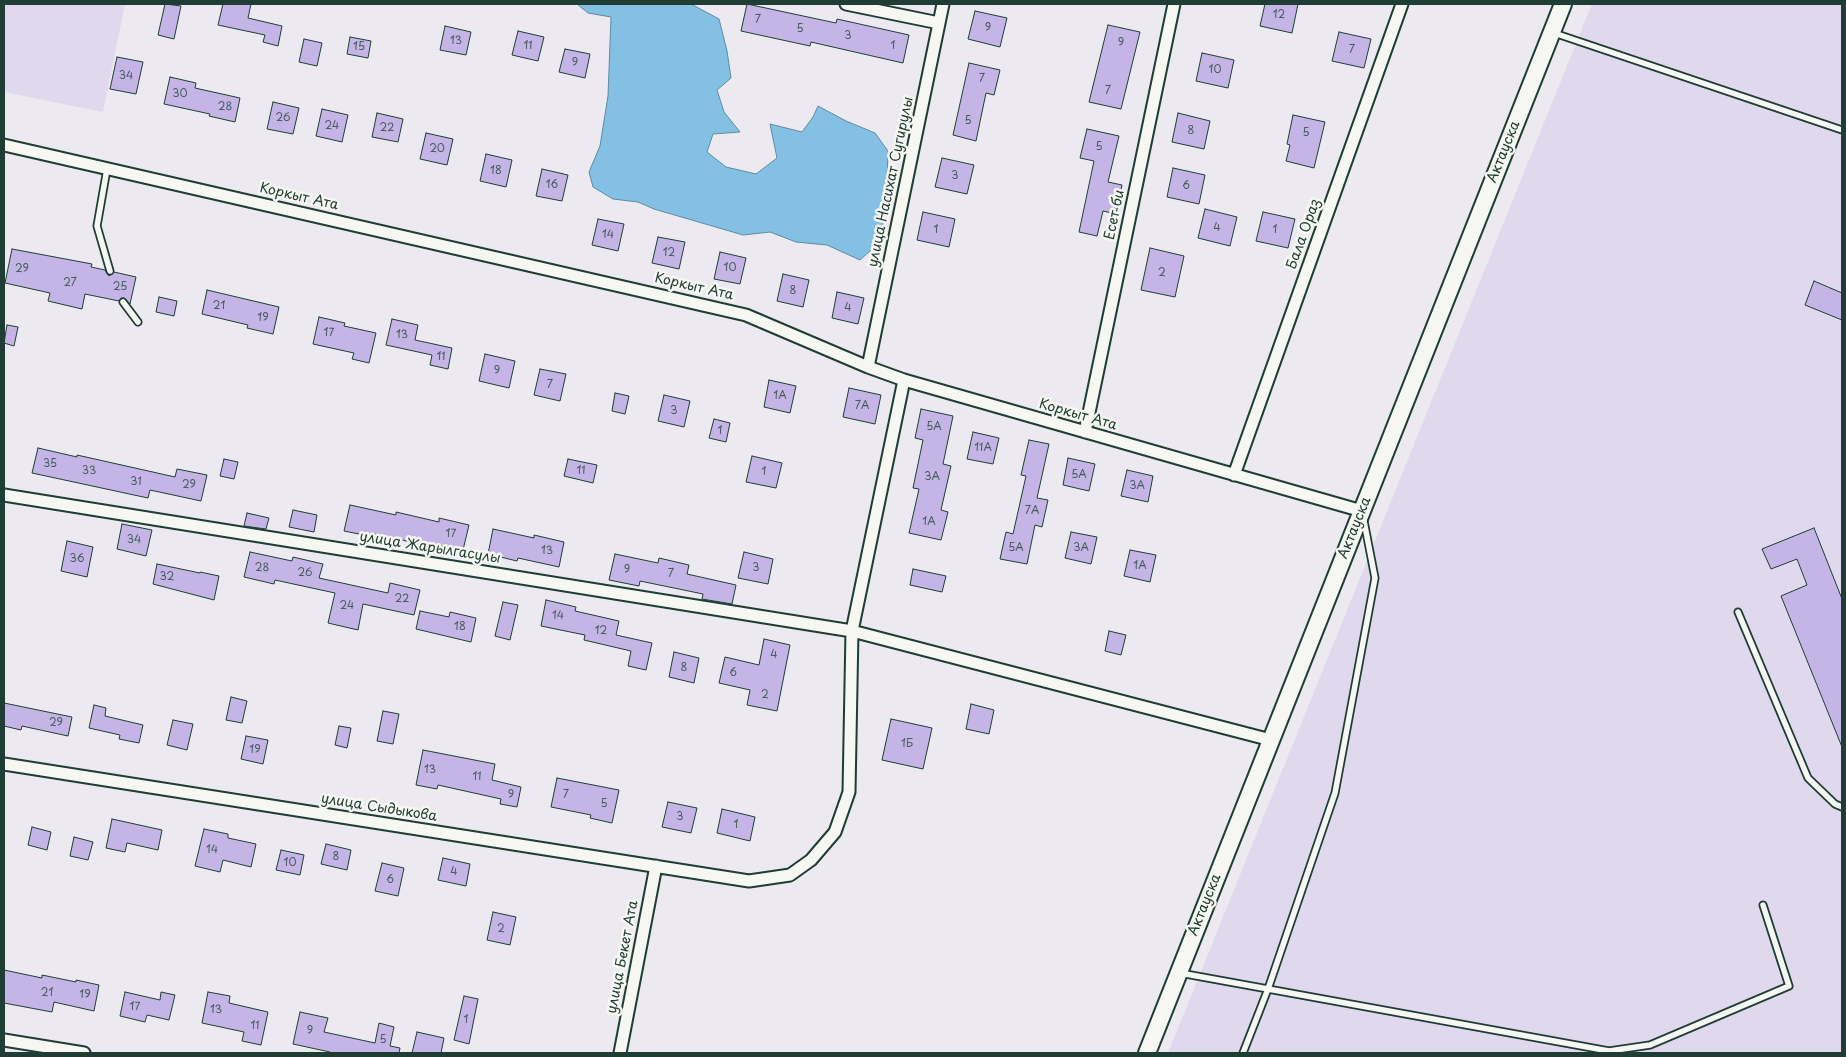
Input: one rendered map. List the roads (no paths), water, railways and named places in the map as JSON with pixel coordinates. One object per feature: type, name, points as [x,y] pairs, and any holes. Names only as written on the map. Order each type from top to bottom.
[{"type":"main road","name":"Актауска","points":[[1147,1053],[1563,4]]},
{"type":"street","points":[[846,4],[939,23]]},
{"type":"street","name":"улица Насихат Сугирулы","points":[[868,367],[943,4]]},
{"type":"street","name":"Есет би","points":[[1085,432],[1174,4]]},
{"type":"street","name":"Бала Ораз","points":[[1234,475],[1402,4]]},
{"type":"street","name":"Коркыт Ата","points":[[4,145],[746,315],[868,367],[904,380],[1362,511]]},
{"type":"street","name":"улица Сыдыкова","points":[[4,764],[749,881],[790,875],[811,860],[835,832],[849,792],[852,631],[904,380]]},
{"type":"street","name":"улица Жарылгасулы","points":[[4,495],[852,631],[1270,740]]},
{"type":"street","name":"улица Бекет Ата","points":[[620,1053],[656,866]]},
{"type":"street","points":[[4,1040],[84,1053]]},
{"type":"lane","points":[[1552,32],[1842,130]]},
{"type":"lane","points":[[107,169],[97,226],[110,271]]},
{"type":"lane","points":[[123,302],[138,322]]},
{"type":"lane","points":[[1243,1053],[1268,989],[1335,793],[1375,578],[1362,511]]},
{"type":"lane","points":[[1738,612],[1808,778],[1835,804],[1842,807]]},
{"type":"lane","points":[[1178,973],[1609,1051],[1650,1045],[1789,986],[1763,905]]},
{"type":"water","points":[[577,4],[691,4],[719,19],[731,78],[717,90],[724,112],[740,132],[713,134],[707,152],[726,167],[756,174],[777,158],[770,124],[802,132],[813,117],[818,106],[846,121],[875,133],[888,151],[887,182],[883,224],[871,250],[860,260],[827,245],[796,242],[770,232],[743,235],[654,209],[638,202],[613,199],[593,187],[589,172],[600,146],[608,96],[611,17],[588,13]]}]
